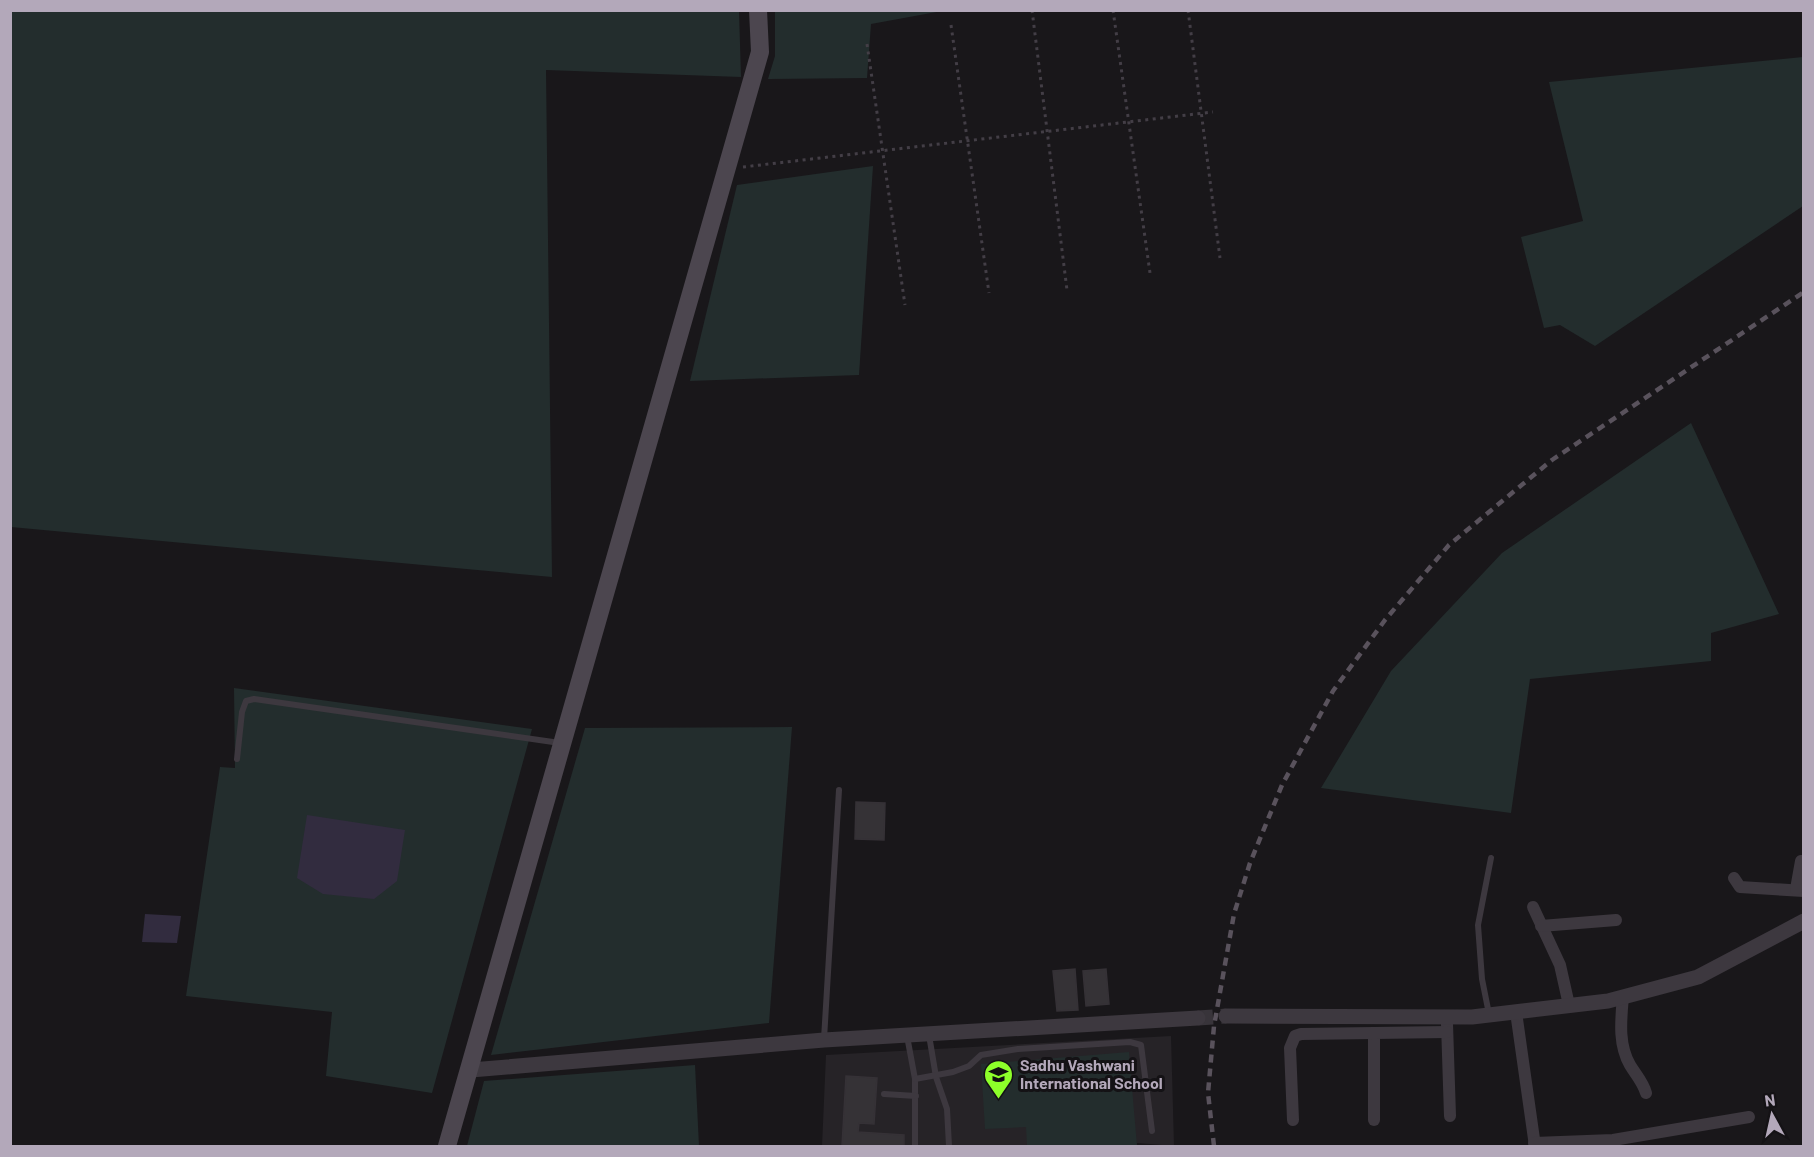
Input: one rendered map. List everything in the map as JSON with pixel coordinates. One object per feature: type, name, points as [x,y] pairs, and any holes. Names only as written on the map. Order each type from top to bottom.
[{"type":"main road","points":[[447,1146],[471,1070],[760,52],[758,10]]},
{"type":"street","points":[[1734,878],[1740,887],[1755,890],[1800,890],[1801,861]]},
{"type":"street","points":[[1533,907],[1560,965],[1569,1005]]},
{"type":"street","points":[[1541,926],[1616,920]]},
{"type":"street","points":[[1293,1120],[1290,1048],[1295,1036],[1374,1033],[1447,1024],[1489,1015],[1623,996],[1698,977],[1803,921]]},
{"type":"street","points":[[1623,996],[1620,1023],[1624,1054],[1644,1085],[1646,1094]]},
{"type":"street","points":[[1516,1012],[1534,1145],[1613,1140],[1749,1117]]},
{"type":"street","points":[[1226,1016],[1447,1024]]},
{"type":"street","points":[[471,1070],[824,1040],[1198,1018]]},
{"type":"street","points":[[1447,1024],[1450,1116]]},
{"type":"street","points":[[1374,1033],[1374,1120]]},
{"type":"lane","points":[[237,759],[242,712],[246,701],[254,699],[564,743]]},
{"type":"lane","points":[[824,1040],[838,790]]},
{"type":"lane","points":[[1489,1015],[1482,980],[1478,925],[1491,858]]},
{"type":"lane","points":[[928,1034],[936,1077],[946,1109],[949,1146]]},
{"type":"lane","points":[[907,1035],[915,1079],[915,1146]]},
{"type":"lane","points":[[915,1079],[936,1077],[969,1066],[981,1055],[1018,1049],[1130,1042],[1141,1045],[1152,1131]]},
{"type":"lane","points":[[884,1094],[916,1096]]},
{"type":"path","points":[[1032,10],[1067,290]]},
{"type":"path","points":[[1113,10],[1150,273]]},
{"type":"path","points":[[1188,10],[1220,258]]},
{"type":"path","points":[[951,25],[989,293]]},
{"type":"path","points":[[867,44],[905,305]]},
{"type":"path","points":[[726,169],[1213,112]]},
{"type":"shaded area","points":[[775,10],[942,11],[871,24],[867,78],[768,79],[775,56]]},
{"type":"shaded area","points":[[10,11],[739,11],[741,77],[546,70],[552,577],[11,527]]},
{"type":"shaded area","points":[[1803,57],[1803,206],[1595,346],[1560,325],[1544,328],[1521,237],[1583,221],[1549,82]]},
{"type":"shaded area","points":[[873,166],[859,375],[690,381],[737,185]]},
{"type":"shaded area","points":[[1691,423],[1779,614],[1711,633],[1711,661],[1530,679],[1511,813],[1321,788],[1391,671],[1502,553]]},
{"type":"shaded area","points":[[234,688],[532,729],[432,1093],[326,1076],[332,1012],[186,996],[220,767],[235,768]]},
{"type":"shaded area","points":[[792,727],[769,1023],[491,1055],[585,728]]},
{"type":"shaded area","points":[[307,815],[405,830],[397,881],[374,899],[323,894],[297,878]]},
{"type":"shaded area","points":[[145,914],[181,916],[177,943],[142,942]]},
{"type":"shaded area","name":"Sadhu Vashwani International School","points":[[1171,1036],[1174,1146],[1137,1143],[1137,1146],[822,1146],[826,1055]]},
{"type":"shaded area","points":[[1129,1052],[1137,1146],[1027,1146],[1026,1127],[985,1129],[981,1064]]},
{"type":"shaded area","points":[[695,1065],[699,1146],[467,1146],[484,1081]]},
{"type":"building","points":[[856,802],[885,803],[884,840],[855,839]]},
{"type":"building","points":[[1075,969],[1078,1010],[1057,1011],[1053,971]]},
{"type":"building","points":[[1106,969],[1109,1004],[1086,1006],[1083,971]]},
{"type":"building","points":[[846,1076],[877,1078],[874,1124],[859,1123],[858,1132],[904,1135],[904,1146],[842,1146]]},
{"type":"tunnel","points":[[1198,1018],[1226,1016]]},
{"type":"railway","points":[[1214,1146],[1208,1093],[1214,1026],[1234,914],[1250,863],[1282,785],[1333,691],[1385,620],[1449,545],[1552,460],[1804,292]]},
{"type":"place","name":"Sadhu Vashwani International School","points":[[999,1100]]}]
